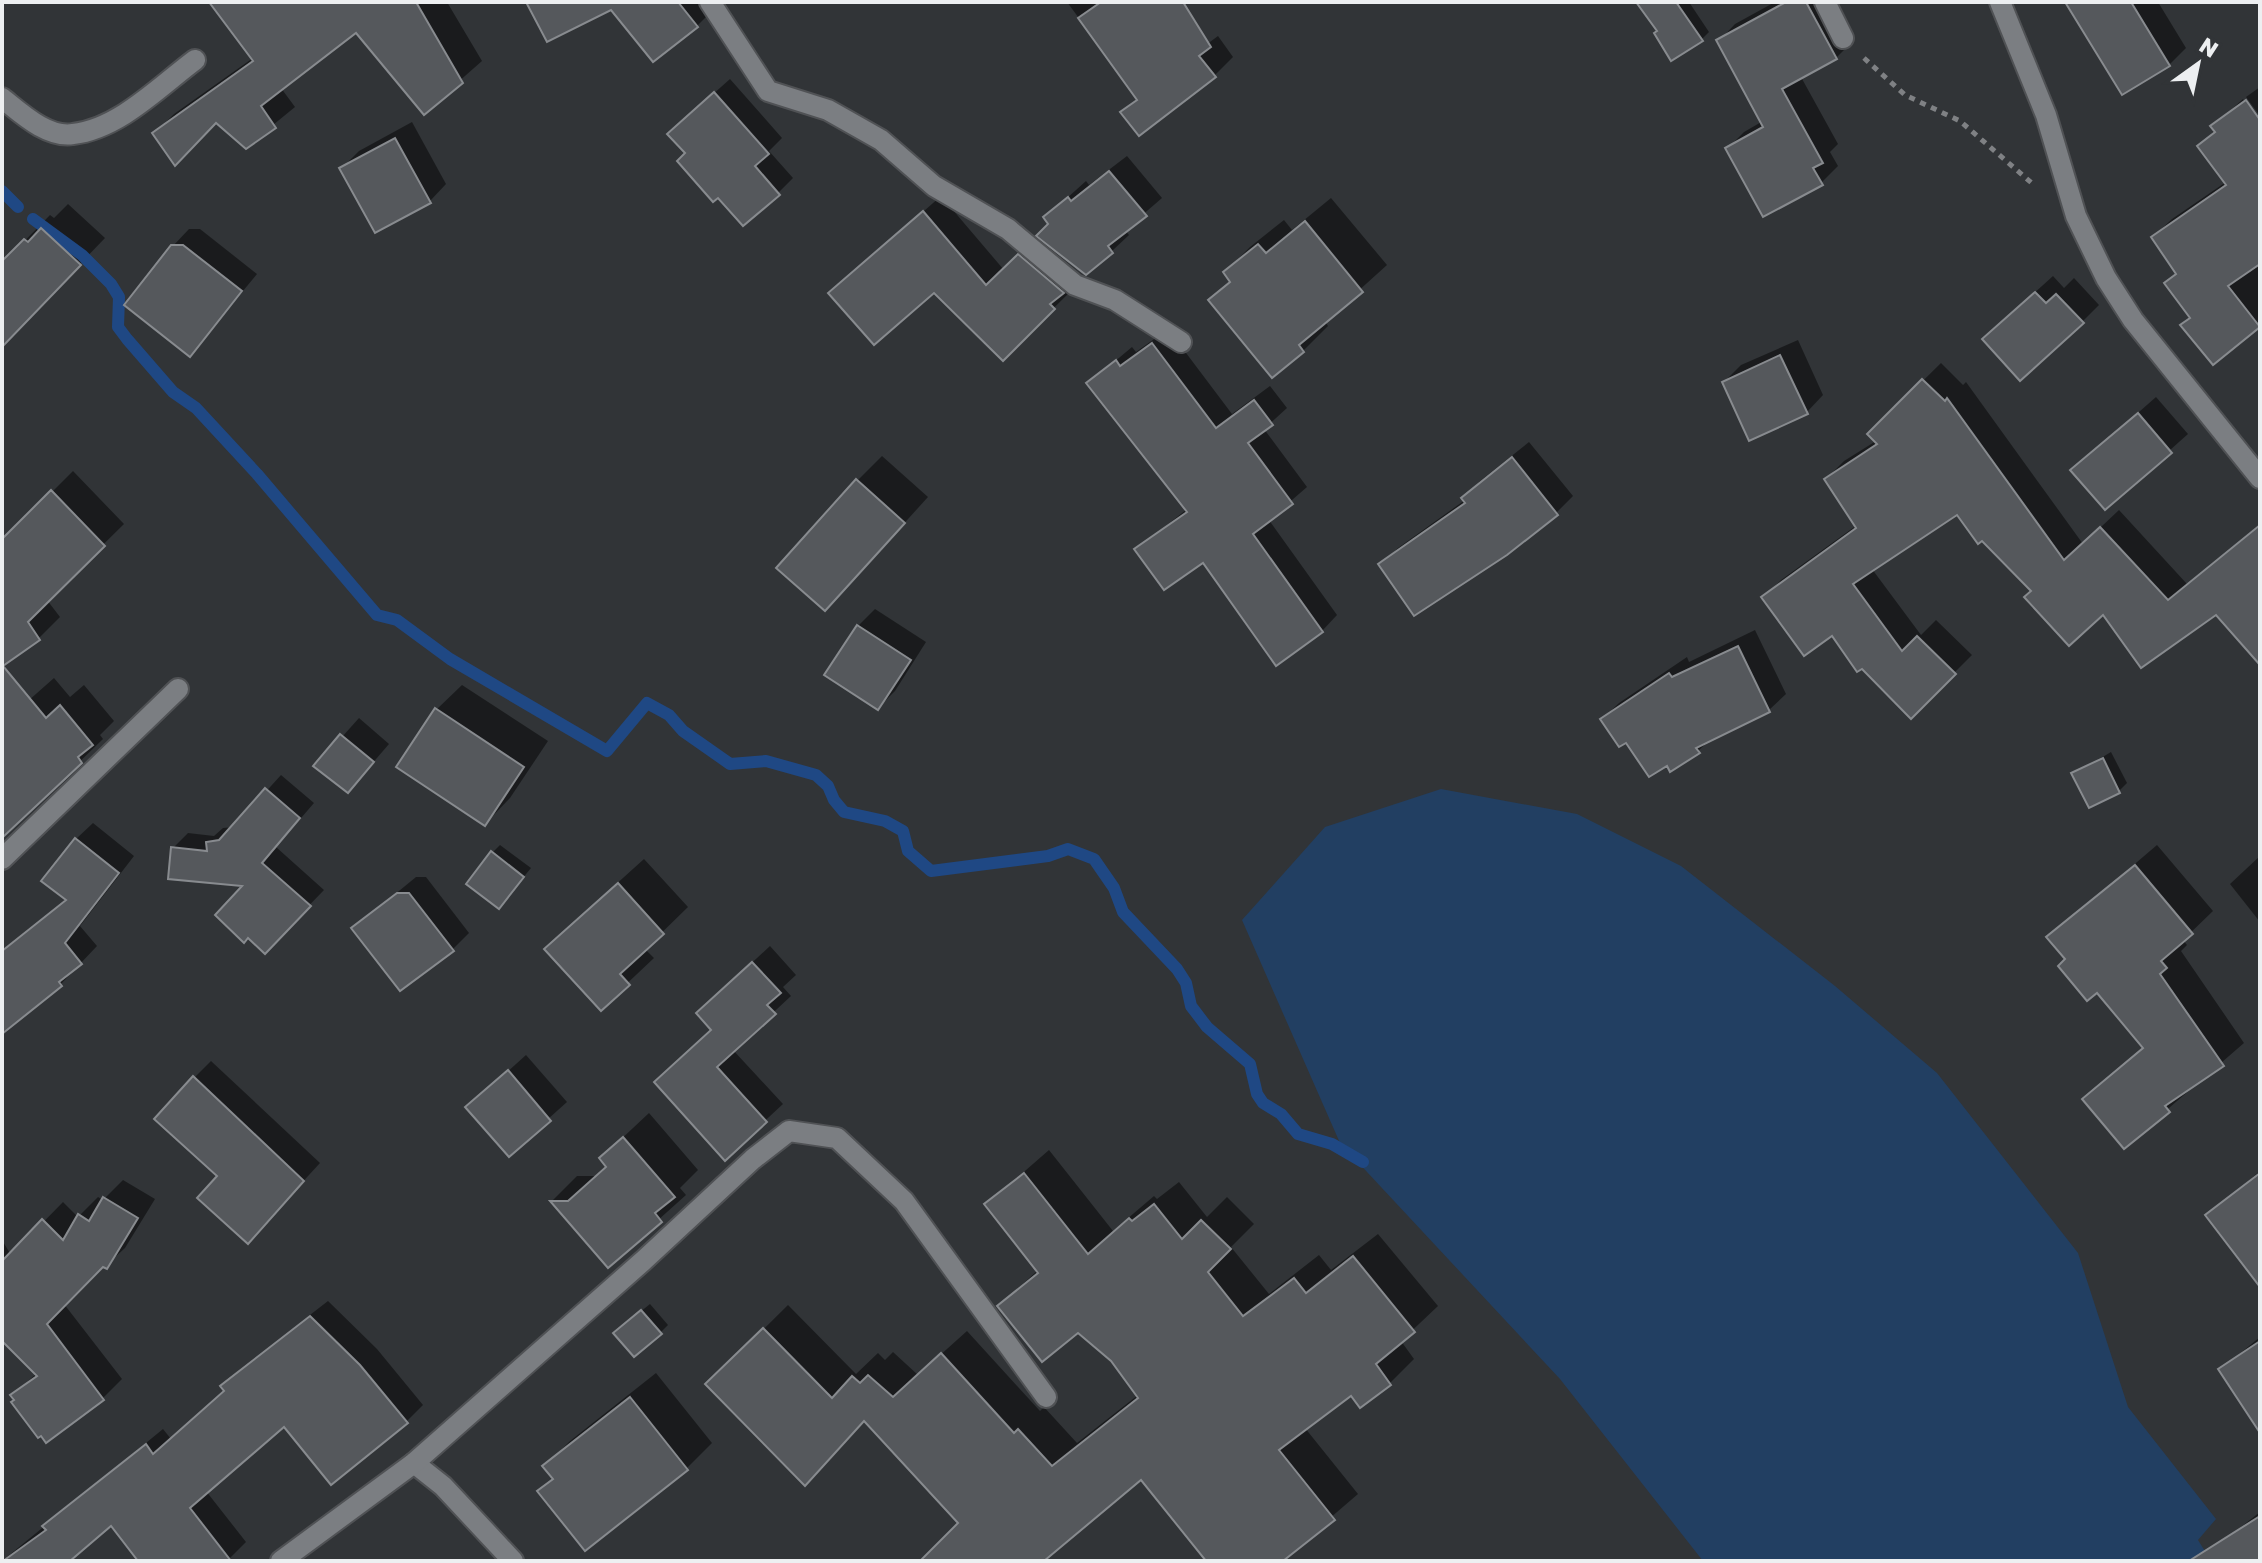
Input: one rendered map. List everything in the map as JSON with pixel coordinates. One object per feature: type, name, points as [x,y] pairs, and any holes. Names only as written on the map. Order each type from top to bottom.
[{"type":"street","points":[[710,2],[768,91],[828,110],[881,140],[934,186],[1008,229],[1075,285],[1115,300],[1181,342]]},
{"type":"street","points":[[1825,2],[1843,38]]},
{"type":"street","points":[[2000,2],[2046,115],[2076,216],[2106,278],[2133,320],[2260,478]]},
{"type":"street","points":[[2,98],[34,124],[71,135],[114,120],[195,60]]},
{"type":"street","points":[[2,859],[178,689]]},
{"type":"street","points":[[281,1561],[414,1463],[643,1261],[753,1159],[789,1131],[837,1138],[904,1201],[1046,1397]]},
{"type":"street","points":[[414,1463],[443,1486],[513,1561]]},
{"type":"path","points":[[1843,38],[1905,95],[1960,121],[2068,214],[2076,216]]},
{"type":"shaded area","points":[[1441,789],[1577,814],[1681,866],[1835,986],[1937,1073],[2078,1253],[2128,1407],[2216,1519],[2198,1540],[2211,1561],[1703,1561],[1560,1379],[1340,1143],[1242,920],[1325,827]]},
{"type":"building","points":[[209,2],[416,2],[463,83],[424,115],[356,33],[261,106],[276,128],[246,149],[216,123],[175,166],[152,133],[253,61]]},
{"type":"building","points":[[526,2],[678,2],[698,27],[653,62],[611,10],[547,42]]},
{"type":"building","points":[[1101,2],[1183,2],[1211,47],[1199,56],[1216,77],[1139,136],[1120,112],[1137,100],[1078,18]]},
{"type":"building","points":[[1636,2],[1676,2],[1703,41],[1671,61],[1654,33],[1657,31]]},
{"type":"building","points":[[1786,2],[1806,2],[1837,59],[1782,89],[1823,163],[1813,168],[1823,185],[1763,217],[1725,148],[1763,127],[1716,40]]},
{"type":"building","points":[[2065,2],[2131,2],[2170,66],[2122,95]]},
{"type":"building","points":[[714,92],[769,154],[755,166],[780,195],[743,226],[718,198],[713,202],[677,161],[685,153],[667,134]]},
{"type":"building","points":[[2246,100],[2260,120],[2260,264],[2228,286],[2260,327],[2213,365],[2180,325],[2190,318],[2164,283],[2176,274],[2151,237],[2226,185],[2197,146],[2215,132],[2210,126]]},
{"type":"building","points":[[395,138],[431,203],[375,233],[339,168]]},
{"type":"building","points":[[1109,171],[1147,216],[1108,246],[1113,253],[1086,275],[1036,236],[1048,224],[1043,217],[1068,197],[1071,201]]},
{"type":"building","points":[[923,211],[986,285],[1018,254],[1064,293],[1050,304],[1055,309],[1003,361],[934,293],[874,345],[828,293]]},
{"type":"building","points":[[1305,221],[1363,292],[1299,345],[1304,352],[1272,378],[1208,300],[1230,282],[1223,272],[1258,244],[1266,253]]},
{"type":"building","points":[[41,228],[81,265],[2,347],[2,261],[24,239],[28,242]]},
{"type":"building","points":[[171,245],[183,245],[242,291],[190,357],[124,305]]},
{"type":"building","points":[[2035,292],[2046,303],[2056,294],[2084,323],[2020,381],[1982,339]]},
{"type":"building","points":[[1152,343],[1216,428],[1254,400],[1273,425],[1248,443],[1293,504],[1253,534],[1323,632],[1276,666],[1203,563],[1164,590],[1134,549],[1187,512],[1086,383],[1116,360],[1120,366]]},
{"type":"building","points":[[1780,355],[1808,414],[1749,441],[1722,382]]},
{"type":"building","points":[[1922,379],[1945,401],[1947,398],[2064,560],[2100,527],[2168,600],[2260,525],[2260,665],[2216,615],[2141,668],[2103,615],[2069,646],[2024,597],[2031,591],[1982,541],[1978,544],[1957,515],[1853,584],[1902,651],[1917,636],[1956,674],[1911,719],[1862,669],[1857,672],[1832,636],[1804,656],[1761,597],[1856,528],[1824,479],[1877,444],[1867,434]]},
{"type":"building","points":[[2138,413],[2172,453],[2105,510],[2070,470]]},
{"type":"building","points":[[1512,457],[1558,515],[1507,555],[1414,616],[1378,564],[1465,503],[1461,498]]},
{"type":"building","points":[[856,479],[905,523],[825,611],[776,568]]},
{"type":"building","points":[[51,490],[105,546],[28,622],[40,640],[3,666],[46,718],[60,705],[93,745],[78,757],[82,763],[2,838],[2,539]]},
{"type":"building","points":[[857,625],[911,660],[878,710],[824,675]]},
{"type":"building","points":[[1738,646],[1770,712],[1696,748],[1700,753],[1670,772],[1667,766],[1649,777],[1626,743],[1619,747],[1600,719],[1669,673],[1672,677]]},
{"type":"building","points":[[435,708],[524,767],[485,826],[396,767]]},
{"type":"building","points":[[340,734],[374,762],[348,793],[313,766]]},
{"type":"building","points":[[2103,758],[2120,793],[2089,808],[2071,773]]},
{"type":"building","points":[[265,788],[300,818],[262,863],[311,906],[265,954],[248,938],[244,943],[215,915],[242,886],[168,879],[171,847],[207,851],[206,842],[219,840]]},
{"type":"building","points":[[75,838],[119,873],[65,943],[82,964],[59,982],[62,986],[2,1034],[2,951],[66,900],[41,881]]},
{"type":"building","points":[[491,851],[524,877],[499,909],[466,884]]},
{"type":"building","points":[[2135,865],[2193,934],[2161,961],[2167,968],[2160,974],[2224,1066],[2165,1106],[2170,1112],[2124,1149],[2082,1099],[2143,1048],[2097,993],[2087,1001],[2058,966],[2065,959],[2046,937]]},
{"type":"building","points":[[618,883],[664,934],[620,974],[630,985],[601,1011],[544,949]]},
{"type":"building","points":[[397,893],[409,893],[454,951],[400,991],[351,928]]},
{"type":"building","points":[[752,962],[781,993],[767,1005],[776,1014],[717,1067],[767,1122],[725,1161],[654,1082],[711,1030],[696,1013]]},
{"type":"building","points":[[508,1070],[551,1121],[509,1157],[465,1107]]},
{"type":"building","points":[[193,1076],[304,1181],[248,1244],[197,1198],[217,1176],[154,1119]]},
{"type":"building","points":[[623,1137],[675,1197],[655,1213],[662,1222],[608,1268],[550,1201],[568,1201],[606,1167],[599,1158]]},
{"type":"building","points":[[1024,1173],[1088,1254],[1129,1218],[1132,1221],[1154,1204],[1182,1239],[1201,1220],[1231,1249],[1208,1272],[1243,1316],[1294,1278],[1306,1293],[1353,1256],[1415,1332],[1376,1364],[1391,1385],[1360,1408],[1351,1396],[1279,1450],[1335,1520],[1283,1561],[1206,1561],[1141,1480],[1044,1561],[920,1561],[958,1523],[864,1421],[805,1486],[705,1384],[763,1328],[832,1398],[852,1376],[860,1383],[868,1375],[893,1397],[941,1353],[1014,1433],[1018,1429],[1052,1466],[1138,1398],[1111,1361],[1078,1333],[1042,1362],[997,1306],[1038,1273],[984,1204]]},
{"type":"building","points":[[2260,1173],[2260,1287],[2205,1215]]},
{"type":"building","points":[[103,1197],[138,1218],[107,1269],[103,1267],[47,1324],[104,1400],[46,1443],[41,1436],[38,1438],[11,1402],[14,1400],[10,1395],[37,1376],[2,1341],[2,1261],[42,1219],[63,1240],[78,1214],[89,1221]]},
{"type":"building","points":[[641,1310],[662,1334],[634,1357],[613,1333]]},
{"type":"building","points":[[310,1316],[360,1365],[408,1423],[331,1485],[284,1427],[190,1508],[231,1561],[138,1561],[111,1526],[70,1561],[3,1561],[46,1530],[42,1526],[146,1444],[153,1454],[224,1391],[220,1386]]},
{"type":"building","points":[[2260,1341],[2260,1433],[2218,1369]]},
{"type":"building","points":[[630,1397],[688,1470],[585,1551],[537,1491],[553,1479],[542,1466]]},
{"type":"building","points":[[2260,1516],[2260,1561],[2189,1561]]},
{"type":"waterway","points":[[2,191],[18,207]]},
{"type":"waterway","points":[[33,219],[82,255],[111,284],[119,297],[118,327],[127,339],[173,392],[196,408],[257,474],[377,615],[397,620],[450,659],[607,751],[647,703],[669,715],[683,731],[730,764],[766,761],[816,775],[828,786],[844,812],[885,821],[903,831],[908,851],[931,871],[1048,856],[1068,849],[1094,859],[1114,888],[1123,912],[1177,969],[1186,983],[1191,1006],[1207,1027],[1250,1064],[1257,1094],[1263,1103],[1281,1114],[1298,1134],[1332,1144],[1363,1162]]}]
